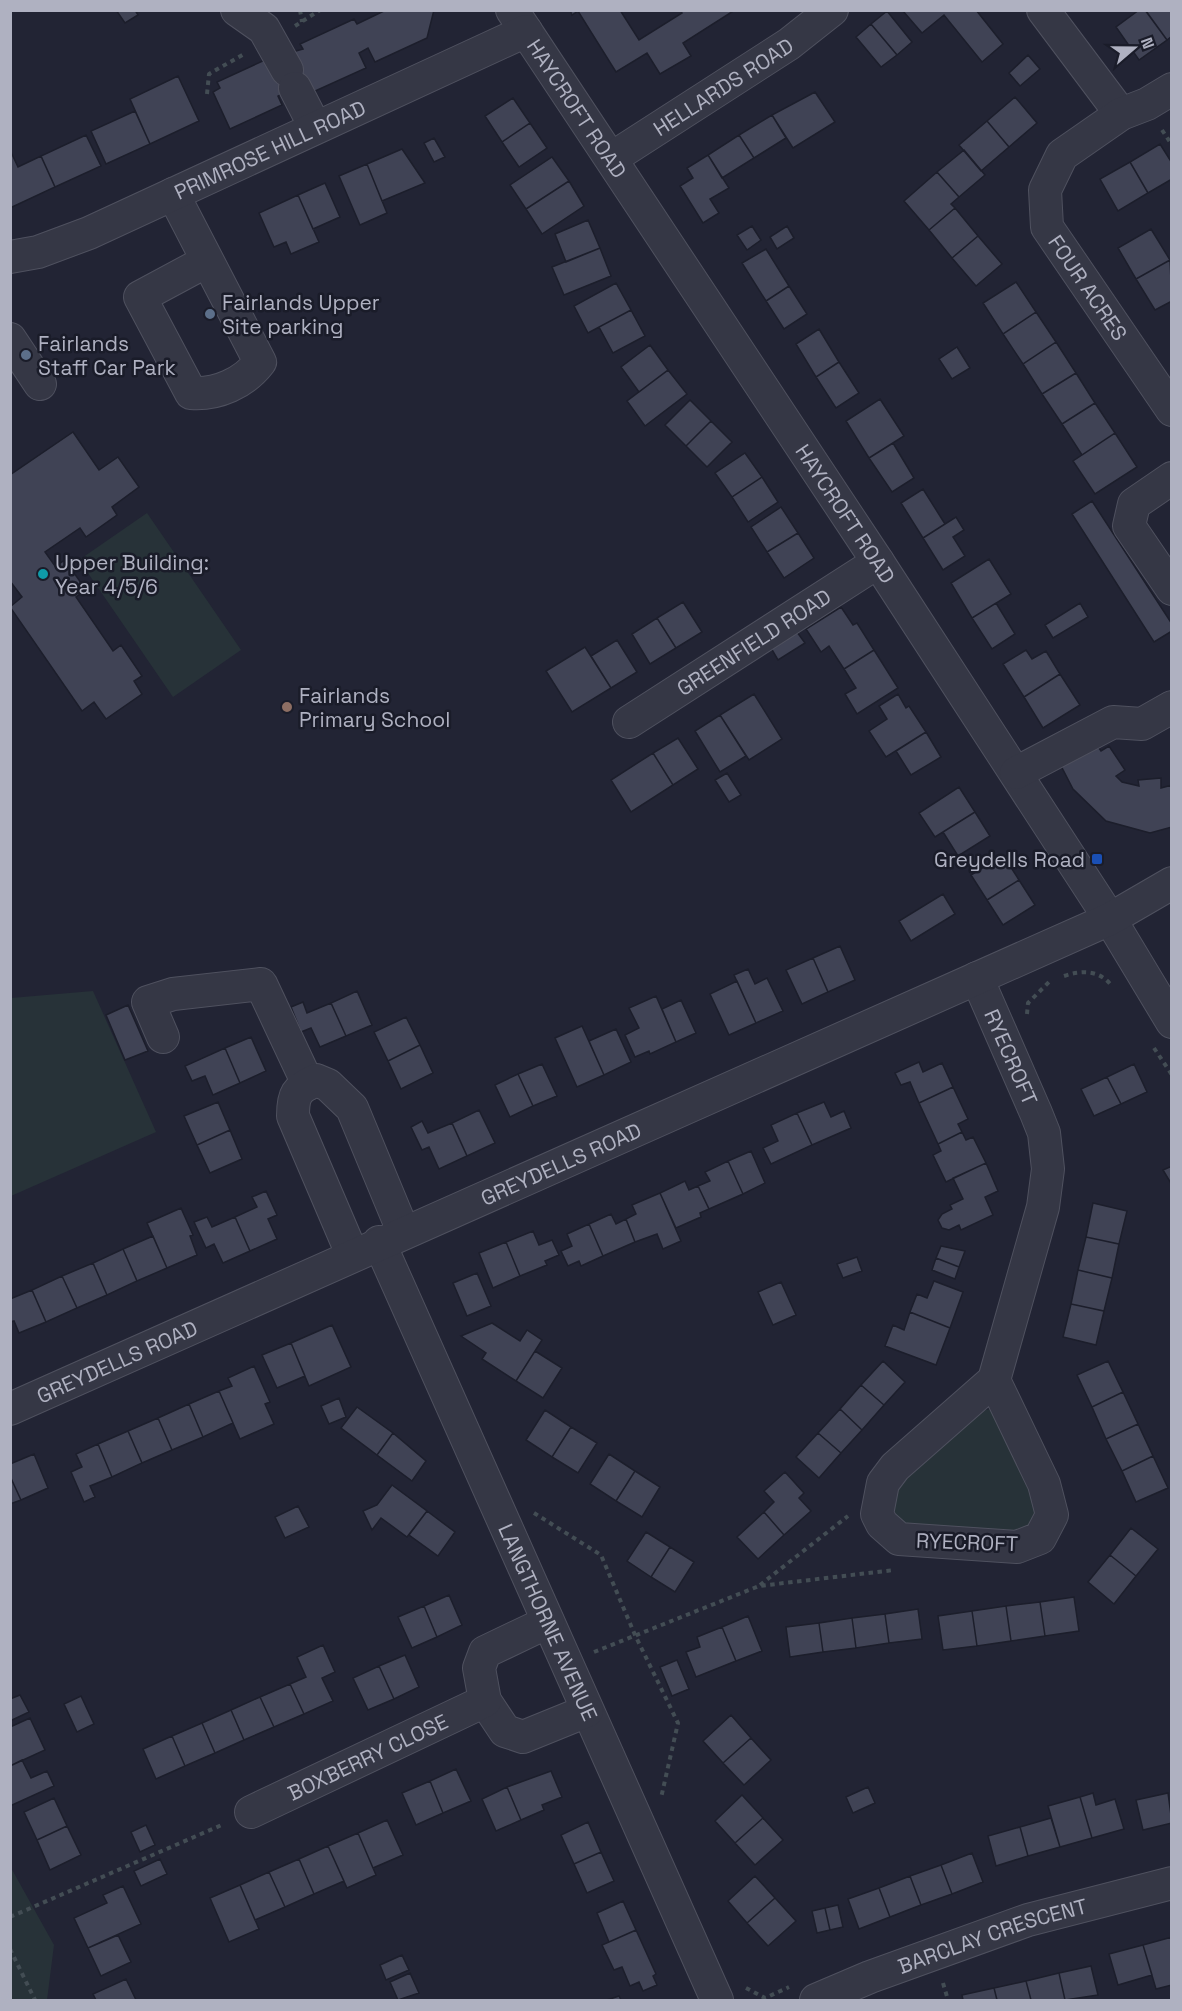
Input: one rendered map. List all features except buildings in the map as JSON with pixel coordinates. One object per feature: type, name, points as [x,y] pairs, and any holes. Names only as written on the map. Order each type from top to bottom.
[{"type":"street","points":[[237,10],[264,29],[315,127]]},
{"type":"street","name":"HELLARDS ROAD","points":[[612,158],[789,44],[832,10]]},
{"type":"street","points":[[1043,10],[1121,114]]},
{"type":"street","name":"HAYCROFT ROAD","points":[[520,21],[879,562],[1110,918],[1172,1022]]},
{"type":"street","name":"PRIMROSE HILL ROAD","points":[[10,257],[38,252],[89,233],[315,127],[520,21]]},
{"type":"street","name":"FOUR ACRES","points":[[1172,90],[1147,104],[1121,114],[1062,155],[1045,189],[1047,227],[1172,410]]},
{"type":"street","points":[[173,194],[207,261]]},
{"type":"street","points":[[10,339],[40,384]]},
{"type":"street","points":[[1172,478],[1134,504],[1129,526],[1172,589]]},
{"type":"street","name":"GREENFIELD ROAD","points":[[629,722],[879,562]]},
{"type":"street","points":[[1016,773],[1113,722],[1142,724],[1172,707]]},
{"type":"street","name":"GREYDELLS ROAD","points":[[10,1408],[1110,918],[1172,883]]},
{"type":"street","name":"RYECROFT","points":[[877,1514],[882,1524],[899,1539],[1017,1547],[1040,1538],[1052,1515],[1050,1500],[994,1380],[1043,1207],[1048,1169],[1044,1133],[977,978]]},
{"type":"street","points":[[163,1037],[148,1002],[173,994],[261,984],[308,1084]]},
{"type":"street","points":[[316,1080],[328,1085],[352,1108],[378,1243],[293,1116],[293,1098],[298,1088],[316,1080]]},
{"type":"street","name":"LANGTHORNE AVENUE","points":[[378,1243],[714,1995]]},
{"type":"street","points":[[877,1514],[883,1483],[896,1467],[994,1380]]},
{"type":"street","points":[[548,1622],[485,1652],[479,1668],[485,1701],[505,1731],[523,1737],[587,1711]]},
{"type":"street","name":"BOXBERRY CLOSE","points":[[251,1812],[485,1701]]},
{"type":"street","name":"BARCLAY CRESCENT","points":[[805,1993],[870,1977],[1028,1920],[1172,1883]]},
{"type":"path","points":[[300,10],[302,22]]},
{"type":"path","points":[[488,1485],[601,1555],[635,1635],[678,1723],[660,1803]]},
{"type":"path","points":[[759,1586],[853,1512],[877,1514]]},
{"type":"path","points":[[566,1664],[759,1586],[898,1570]]},
{"type":"path","points":[[10,1917],[251,1812]]},
{"type":"path","points":[[10,1949],[34,2001]]},
{"type":"path","points":[[714,1995],[731,1980],[765,1998],[805,1993]]},
{"type":"shaded area","points":[[147,513],[241,650],[173,697],[79,560]]},
{"type":"shaded area","points":[[93,991],[156,1132],[11,1196],[11,998]]},
{"type":"shaded area","points":[[991,1409],[1040,1504],[1035,1523],[1017,1534],[909,1529],[894,1520],[889,1495],[894,1485],[981,1411]]},
{"type":"shaded area","points":[[10,1866],[54,1945],[47,2000],[11,2000]]},
{"type":"place","name":"Fairlands Upper Site parking","points":[[210,314]]},
{"type":"place","name":"Fairlands Staff Car Park","points":[[26,355]]},
{"type":"place","name":"Upper Building: Year 4/5/6","points":[[43,574]]},
{"type":"place","name":"Fairlands Primary School","points":[[287,707]]},
{"type":"place","name":"Greydells Road","points":[[1097,859]]}]
